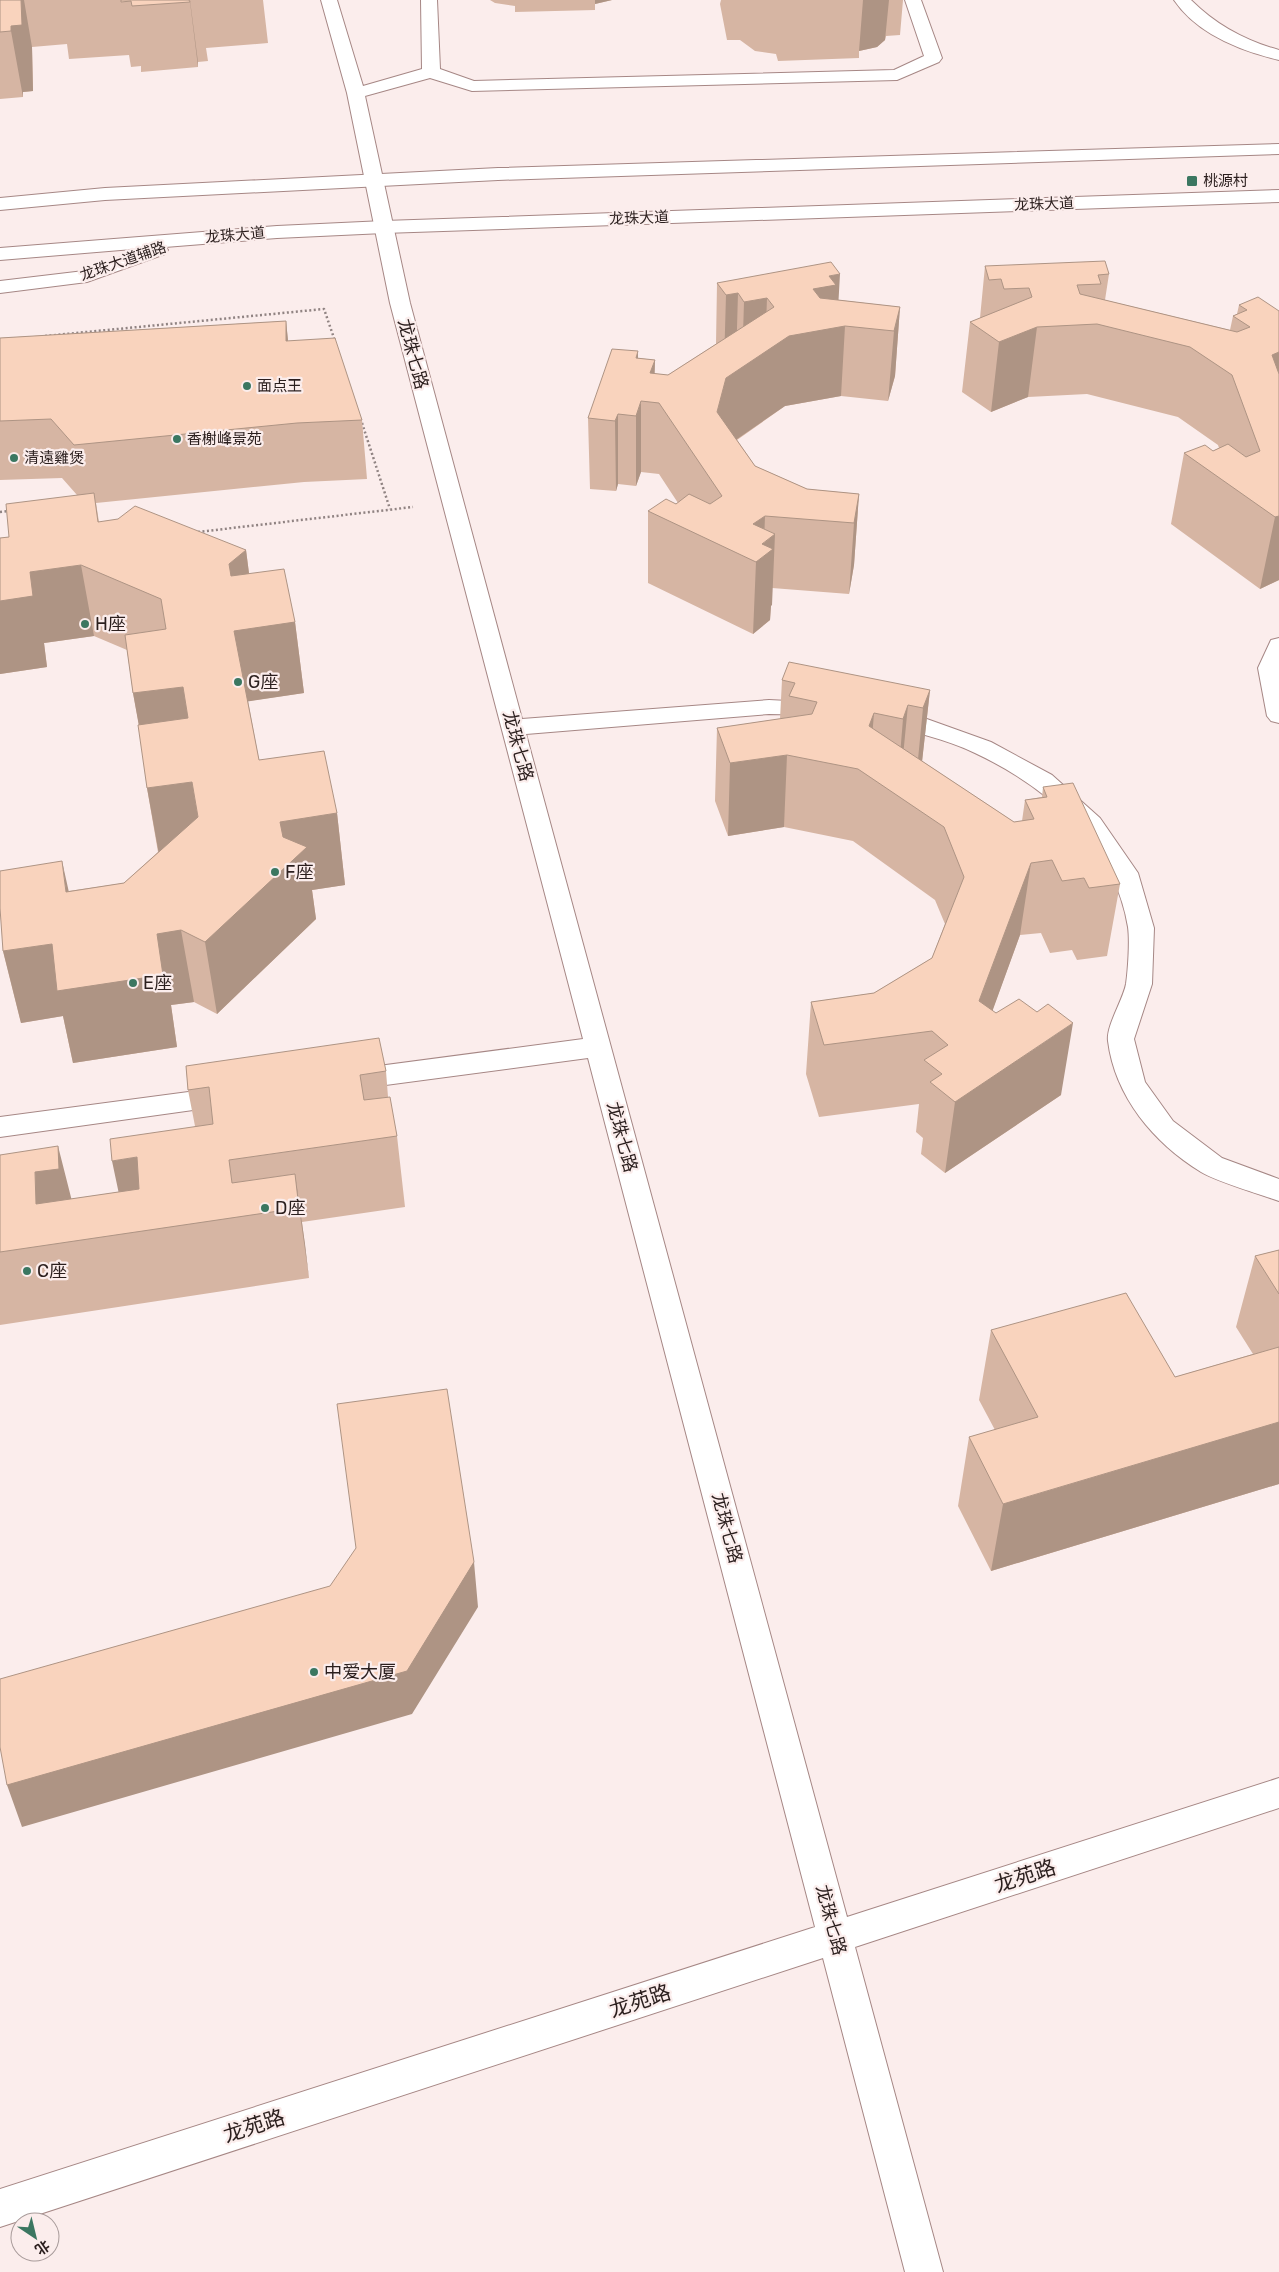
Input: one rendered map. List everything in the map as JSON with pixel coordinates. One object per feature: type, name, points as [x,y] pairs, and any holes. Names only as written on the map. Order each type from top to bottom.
[{"type":"street","name":"龙珠七路","points":[[329,0],[356,93],[400,302],[924,2272]]},
{"type":"street","points":[[429,0],[431,72]]},
{"type":"street","points":[[356,93],[431,72],[472,86],[897,75],[933,58],[913,0]]},
{"type":"street","points":[[1182,0],[1195,14],[1222,34],[1279,55]]},
{"type":"street","points":[[0,204],[105,194],[681,166],[1279,149]]},
{"type":"street","name":"龙珠大道","points":[[0,254],[186,239],[384,227],[1279,196]]},
{"type":"street","name":"龙珠大道辅路","points":[[0,287],[88,276],[186,239]]},
{"type":"street","points":[[1279,645],[1270,668],[1279,716]]},
{"type":"street","points":[[513,727],[769,707],[844,709]]},
{"type":"street","points":[[871,715],[916,723],[983,747],[1043,782],[1091,824],[1125,874],[1141,928],[1139,984],[1121,1039],[1132,1084],[1163,1128],[1212,1165],[1279,1190]]},
{"type":"street","points":[[323,1084],[598,1046]]},
{"type":"street","points":[[0,1127],[255,1093]]},
{"type":"street","name":"龙苑路","points":[[0,2208],[1279,1794]]},
{"type":"path","points":[[38,336],[324,309],[336,346]]},
{"type":"path","points":[[360,418],[390,509]]},
{"type":"path","points":[[191,533],[390,509],[453,504]]},
{"type":"path","points":[[0,512],[10,511]]},
{"type":"building","points":[[0,0],[21,0],[22,25],[11,26],[11,31],[0,32]]},
{"type":"building","points":[[121,0],[189,0],[190,2],[132,6],[131,1],[121,2]]},
{"type":"building","points":[[1105,261],[1109,274],[1098,275],[1101,284],[1077,285],[1080,294],[1237,332],[1250,327],[1233,316],[1247,310],[1239,305],[1258,297],[1279,311],[1279,352],[1272,355],[1279,374],[1279,516],[1275,517],[1184,453],[1205,445],[1213,451],[1228,444],[1246,457],[1260,451],[1232,375],[1190,347],[1097,324],[1037,327],[999,342],[970,322],[1032,297],[1029,288],[1004,289],[1001,279],[989,280],[985,266]]},
{"type":"building","points":[[831,262],[840,274],[829,276],[836,285],[813,289],[820,298],[900,307],[894,331],[845,326],[789,336],[726,378],[717,412],[755,466],[807,489],[859,494],[854,523],[765,516],[753,524],[775,534],[762,544],[773,549],[756,562],[648,511],[666,499],[676,504],[689,494],[710,504],[722,496],[659,403],[641,401],[636,416],[618,414],[615,421],[588,418],[612,349],[638,351],[636,358],[655,360],[650,373],[668,375],[774,307],[767,298],[744,302],[738,293],[726,295],[717,283]]},
{"type":"building","points":[[286,321],[286,341],[335,338],[362,420],[297,423],[74,445],[51,419],[0,421],[0,338]]},
{"type":"building","points":[[94,493],[98,522],[118,519],[135,506],[246,550],[229,564],[231,576],[284,569],[295,622],[234,631],[259,760],[324,751],[337,813],[280,822],[283,837],[307,847],[205,942],[181,930],[157,934],[163,975],[57,991],[52,944],[3,951],[0,871],[62,861],[66,892],[124,883],[198,817],[192,782],[147,788],[138,725],[188,718],[183,687],[133,693],[125,635],[166,629],[161,599],[81,565],[30,572],[33,596],[0,601],[0,538],[9,537],[6,504]]},
{"type":"building","points":[[789,662],[930,690],[923,708],[908,705],[903,719],[874,713],[869,726],[1014,822],[1034,819],[1025,800],[1047,797],[1043,787],[1073,783],[1120,884],[1089,888],[1084,878],[1062,881],[1052,860],[1031,863],[979,1001],[996,1013],[1019,999],[1037,1012],[1048,1004],[1073,1023],[955,1102],[930,1082],[942,1074],[924,1060],[948,1045],[932,1031],[824,1045],[811,1002],[874,993],[932,958],[964,877],[944,827],[858,769],[787,755],[730,763],[717,728],[812,714],[817,702],[789,696],[795,683],[782,680]]},
{"type":"building","points":[[379,1038],[386,1071],[360,1075],[364,1100],[390,1097],[397,1136],[229,1160],[232,1183],[295,1174],[299,1208],[0,1252],[0,1155],[58,1146],[59,1169],[35,1172],[36,1204],[139,1189],[137,1157],[112,1161],[110,1139],[213,1124],[209,1087],[188,1090],[186,1066]]},
{"type":"building","points":[[1279,1250],[1279,1294],[1255,1256]]},
{"type":"building","points":[[1126,1293],[1175,1377],[1279,1347],[1279,1422],[1003,1504],[969,1437],[1038,1417],[991,1330]]},
{"type":"building","name":"中爱大厦","points":[[447,1389],[474,1562],[407,1671],[7,1785],[0,1747],[0,1679],[330,1586],[356,1548],[337,1404]]},
{"type":"place","name":"桃源村","points":[[1192,181]]},
{"type":"place","name":"面点王","points":[[247,386]]},
{"type":"place","name":"香榭峰景苑","points":[[177,439]]},
{"type":"place","name":"清遠雞煲","points":[[14,458]]},
{"type":"place","name":"H座","points":[[85,624]]},
{"type":"place","name":"G座","points":[[238,682]]},
{"type":"place","name":"F座","points":[[275,872]]},
{"type":"place","name":"E座","points":[[133,983]]},
{"type":"place","name":"D座","points":[[265,1208]]},
{"type":"place","name":"C座","points":[[27,1271]]},
{"type":"place","name":"中爱大厦","points":[[314,1672]]}]
